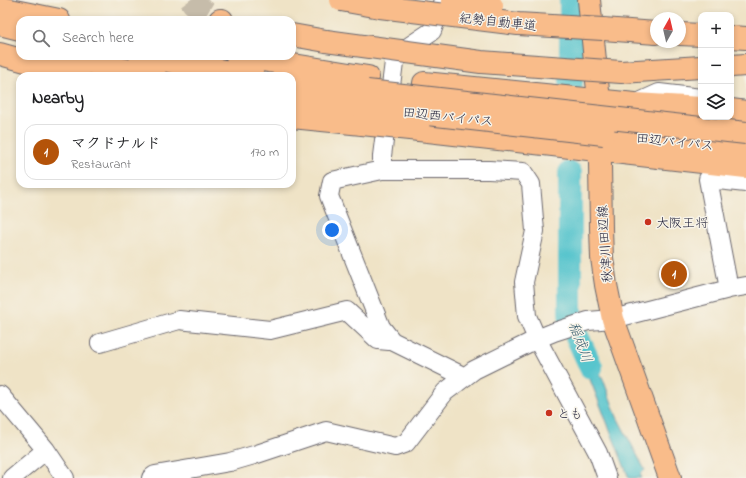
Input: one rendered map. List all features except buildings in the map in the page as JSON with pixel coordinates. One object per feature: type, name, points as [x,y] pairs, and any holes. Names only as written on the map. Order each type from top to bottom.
[{"type":"main road","name":"紀勢自動車道","points":[[341,0],[380,7],[518,24],[650,33]]},
{"type":"main road","points":[[452,0],[546,15],[603,29]]},
{"type":"main road","name":"秋津川田辺線","points":[[589,0],[600,125],[602,258],[606,285],[613,319],[670,478]]},
{"type":"main road","points":[[0,8],[39,16]]},
{"type":"main road","points":[[0,24],[16,28]]},
{"type":"main road","points":[[686,34],[698,35]]},
{"type":"main road","points":[[296,36],[481,62],[621,72],[698,67]]},
{"type":"main road","points":[[734,37],[746,38]]},
{"type":"main road","points":[[0,42],[16,45]]},
{"type":"main road","points":[[0,54],[16,58]]},
{"type":"main road","points":[[22,60],[66,72]]},
{"type":"main road","points":[[79,60],[136,72]]},
{"type":"main road","points":[[163,60],[230,72]]},
{"type":"main road","points":[[249,60],[284,72]]},
{"type":"main road","points":[[734,66],[746,65]]},
{"type":"main road","points":[[296,76],[366,100],[419,130],[600,125],[635,104],[698,108]]},
{"type":"main road","name":"田辺西バイパス","points":[[296,83],[366,100]]},
{"type":"main road","points":[[296,116],[366,100],[424,83],[600,125],[739,166]]},
{"type":"main road","name":"田辺西バイパス","points":[[296,98],[366,100],[600,125]]},
{"type":"main road","points":[[734,110],[746,112]]},
{"type":"main road","name":"田辺バイパス","points":[[600,125],[746,133]]},
{"type":"main road","name":"田辺バイパス","points":[[600,125],[746,149]]},
{"type":"street","points":[[382,170],[382,156],[394,62],[408,47],[432,31],[443,0]]},
{"type":"street","points":[[635,104],[659,93],[698,98]]},
{"type":"street","points":[[734,101],[746,103]]},
{"type":"street","points":[[392,341],[381,327],[329,196],[332,180],[382,170],[489,170],[522,172],[531,184],[535,231],[524,282],[527,316],[537,339],[598,453],[607,478]]},
{"type":"street","points":[[151,478],[155,475],[230,462],[326,431],[395,447],[406,443],[445,392],[474,370],[537,339],[588,321],[613,319],[738,288],[708,179],[746,182]]},
{"type":"street","points":[[100,343],[179,320],[270,330],[347,311],[378,340],[392,341],[465,377]]},
{"type":"street","points":[[0,395],[46,450],[65,478]]},
{"type":"street","points":[[12,478],[46,450]]},
{"type":"water","points":[[580,336],[603,379],[617,417],[645,470],[640,474],[642,478],[629,478],[574,339]]},
{"type":"waterway","name":"稲成川","points":[[571,0],[571,82]]},
{"type":"waterway","name":"稲成川","points":[[570,173],[571,323],[591,367]]},
{"type":"tunnel","points":[[190,0],[193,4],[213,16]]},
{"type":"place","name":"大阪王将","points":[[648,222]]},
{"type":"place","name":"マクドナルド","points":[[674,274]]},
{"type":"place","name":"とも","points":[[549,413]]}]
